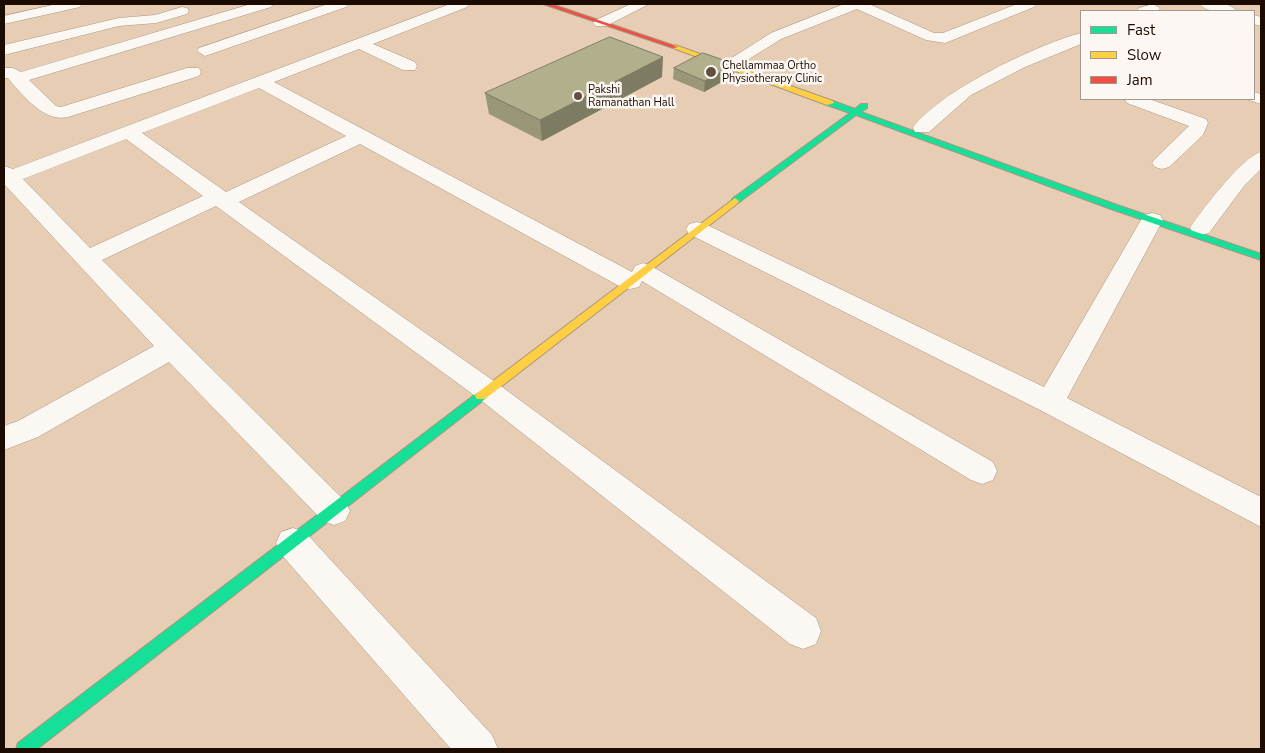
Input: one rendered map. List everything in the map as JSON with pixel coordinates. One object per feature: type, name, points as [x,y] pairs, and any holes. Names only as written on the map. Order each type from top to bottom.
[{"type":"main road","points":[[546,4],[735,61],[1152,220],[1261,257]]},
{"type":"main road","points":[[565,4],[605,21],[731,66],[922,128],[1261,248]]},
{"type":"main road","points":[[24,749],[697,229],[860,109]]},
{"type":"street","points":[[4,20],[75,4]]},
{"type":"street","points":[[10,76],[266,4]]},
{"type":"street","points":[[205,51],[341,4]]},
{"type":"street","points":[[334,511],[172,348],[6,175],[128,132],[462,4]]},
{"type":"street","points":[[605,21],[642,4]]},
{"type":"street","points":[[735,61],[776,36],[857,4],[931,37],[945,38],[1029,4]]},
{"type":"street","points":[[1207,4],[1227,10]]},
{"type":"street","points":[[4,50],[119,22],[156,19],[200,6]]},
{"type":"street","points":[[922,128],[965,91],[1019,64],[1079,40]]},
{"type":"street","points":[[359,43],[409,66]]},
{"type":"street","points":[[10,76],[50,110],[62,113],[193,72]]},
{"type":"street","points":[[259,81],[361,136],[637,276],[982,471]]},
{"type":"street","points":[[1136,100],[1199,123],[1196,131],[1162,163]]},
{"type":"street","points":[[128,132],[488,391],[803,630]]},
{"type":"street","points":[[86,259],[361,136]]},
{"type":"street","points":[[1201,228],[1237,182],[1261,158]]},
{"type":"street","points":[[1050,402],[1152,220]]},
{"type":"street","points":[[697,229],[1050,402],[1261,513]]},
{"type":"street","points":[[4,438],[28,430],[172,348]]},
{"type":"street","points":[[293,543],[478,749]]},
{"type":"building","points":[[610,37],[663,57],[540,120],[485,93]]},
{"type":"building","points":[[703,53],[735,64],[705,81],[674,68]]},
{"type":"traffic: fast","points":[[830,103],[1114,207],[1261,257]]},
{"type":"traffic: fast","points":[[735,201],[864,106]]},
{"type":"traffic: fast","points":[[24,749],[481,396]]},
{"type":"traffic: slow","points":[[675,47],[830,103]]},
{"type":"traffic: slow","points":[[481,396],[735,201]]},
{"type":"traffic: jam","points":[[546,4],[675,47]]},
{"type":"place","name":"Chellammaa Ortho Physiotherapy Clinic","points":[[711,72]]},
{"type":"place","name":"Pakshi Ramanathan Hall","points":[[578,96]]}]
